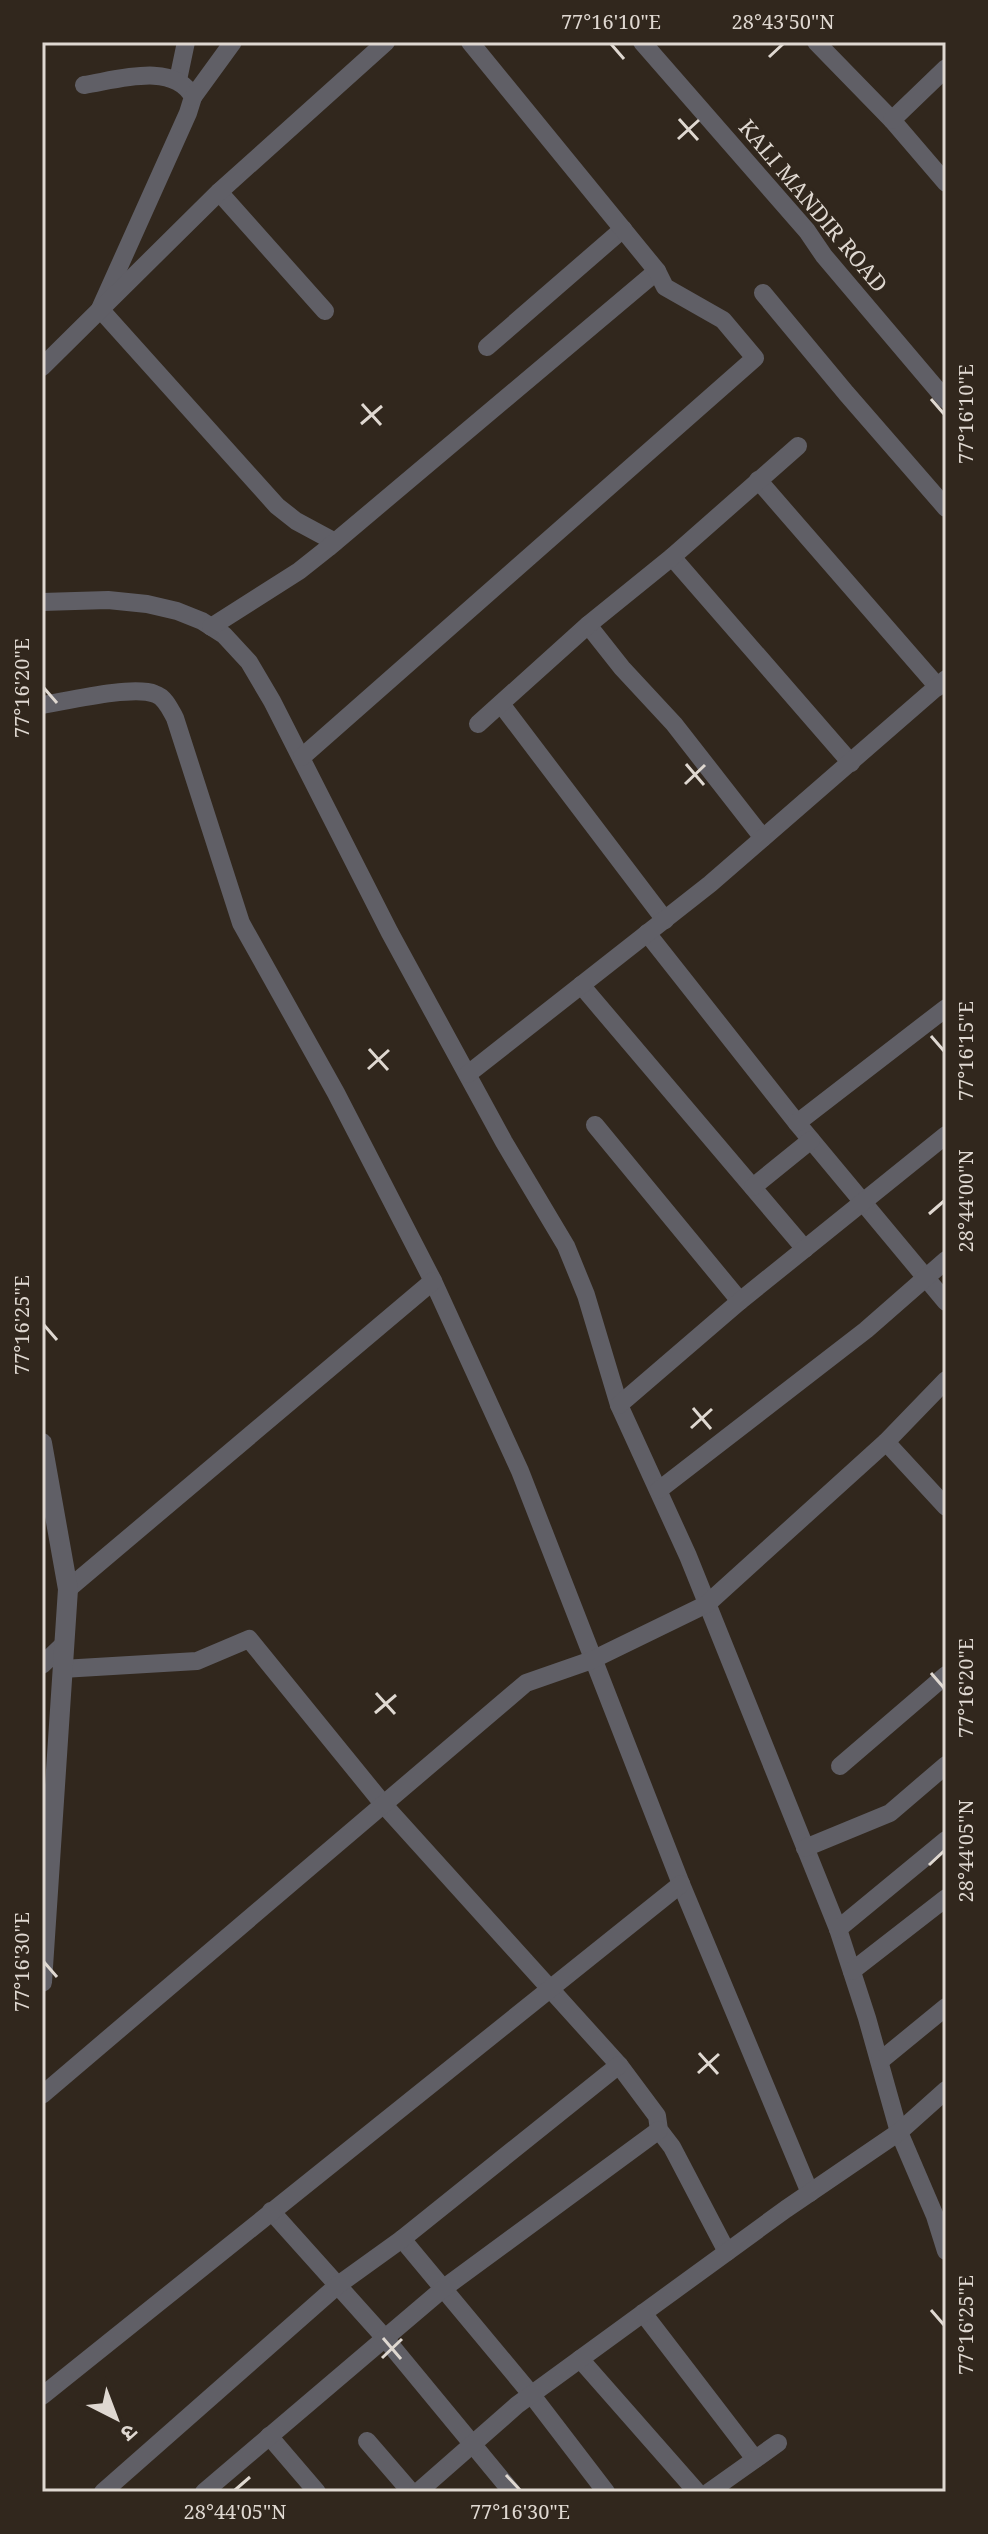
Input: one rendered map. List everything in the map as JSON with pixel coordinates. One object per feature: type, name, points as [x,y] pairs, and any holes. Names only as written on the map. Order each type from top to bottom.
[{"type":"street","points":[[178,80],[186,42]]},
{"type":"street","points":[[100,309],[193,97],[233,42]]},
{"type":"street","points":[[42,367],[219,192],[386,42]]},
{"type":"street","points":[[302,757],[755,358],[723,320],[665,287],[657,271],[470,42]]},
{"type":"street","name":"KALI MANDIR ROAD","points":[[642,42],[807,231],[824,256],[946,400]]},
{"type":"street","points":[[824,45],[946,183]]},
{"type":"street","points":[[892,120],[946,68]]},
{"type":"street","points":[[84,85],[159,76],[178,80],[193,97]]},
{"type":"street","points":[[219,192],[325,311]]},
{"type":"street","points":[[487,347],[623,229]]},
{"type":"street","points":[[211,627],[299,571],[657,271]]},
{"type":"street","points":[[763,293],[946,508]]},
{"type":"street","points":[[100,309],[277,506],[296,521],[335,542]]},
{"type":"street","points":[[478,724],[588,625],[672,557],[798,446]]},
{"type":"street","points":[[468,1074],[665,920],[942,683],[758,480]]},
{"type":"street","points":[[672,557],[851,763]]},
{"type":"street","points":[[42,602],[108,600],[147,604],[177,611],[211,627],[224,635],[249,662],[302,757],[390,933],[504,1142],[566,1246],[586,1295],[619,1405],[707,1604],[838,1929],[899,2132],[935,2216],[946,2251]]},
{"type":"street","points":[[588,625],[622,668],[674,724],[763,838]]},
{"type":"street","points":[[42,705],[144,692],[156,694],[168,704],[241,923],[329,1080],[433,1281],[520,1471],[681,1884],[810,2193]]},
{"type":"street","points":[[501,704],[665,920]]},
{"type":"street","points":[[647,933],[797,1123],[946,1302]]},
{"type":"street","points":[[581,985],[805,1249]]},
{"type":"street","points":[[797,1123],[946,1008]]},
{"type":"street","points":[[595,1125],[740,1301]]},
{"type":"street","points":[[619,1405],[740,1301],[946,1135]]},
{"type":"street","points":[[753,1187],[811,1140]]},
{"type":"street","points":[[659,1490],[866,1330],[946,1260]]},
{"type":"street","points":[[68,1589],[433,1281]]},
{"type":"street","points":[[42,2095],[526,1683],[592,1660],[707,1604],[886,1442],[946,1380]]},
{"type":"street","points":[[886,1442],[946,1507]]},
{"type":"street","points":[[42,1443],[68,1589],[64,1644],[52,1667],[42,1982]]},
{"type":"street","points":[[52,1667],[197,1661],[249,1639],[384,1805],[619,2065],[657,2116],[659,2130],[672,2147],[727,2252]]},
{"type":"street","points":[[840,1766],[946,1675]]},
{"type":"street","points":[[805,1848],[890,1813],[946,1765]]},
{"type":"street","points":[[838,1929],[946,1840]]},
{"type":"street","points":[[42,2396],[681,1884]]},
{"type":"street","points":[[852,1971],[946,1898]]},
{"type":"street","points":[[880,2061],[946,2007]]},
{"type":"street","points":[[103,2492],[338,2285],[402,2239],[619,2065]]},
{"type":"street","points":[[418,2492],[531,2394],[899,2132],[946,2090]]},
{"type":"street","points":[[204,2492],[444,2288],[659,2130]]},
{"type":"street","points":[[271,2211],[384,2337],[512,2492]]},
{"type":"street","points":[[402,2239],[531,2394],[606,2492]]},
{"type":"street","points":[[643,2313],[755,2459]]},
{"type":"street","points":[[580,2359],[697,2492]]},
{"type":"street","points":[[269,2436],[317,2492]]},
{"type":"street","points":[[367,2441],[411,2492]]},
{"type":"street","points":[[709,2492],[778,2443]]}]
